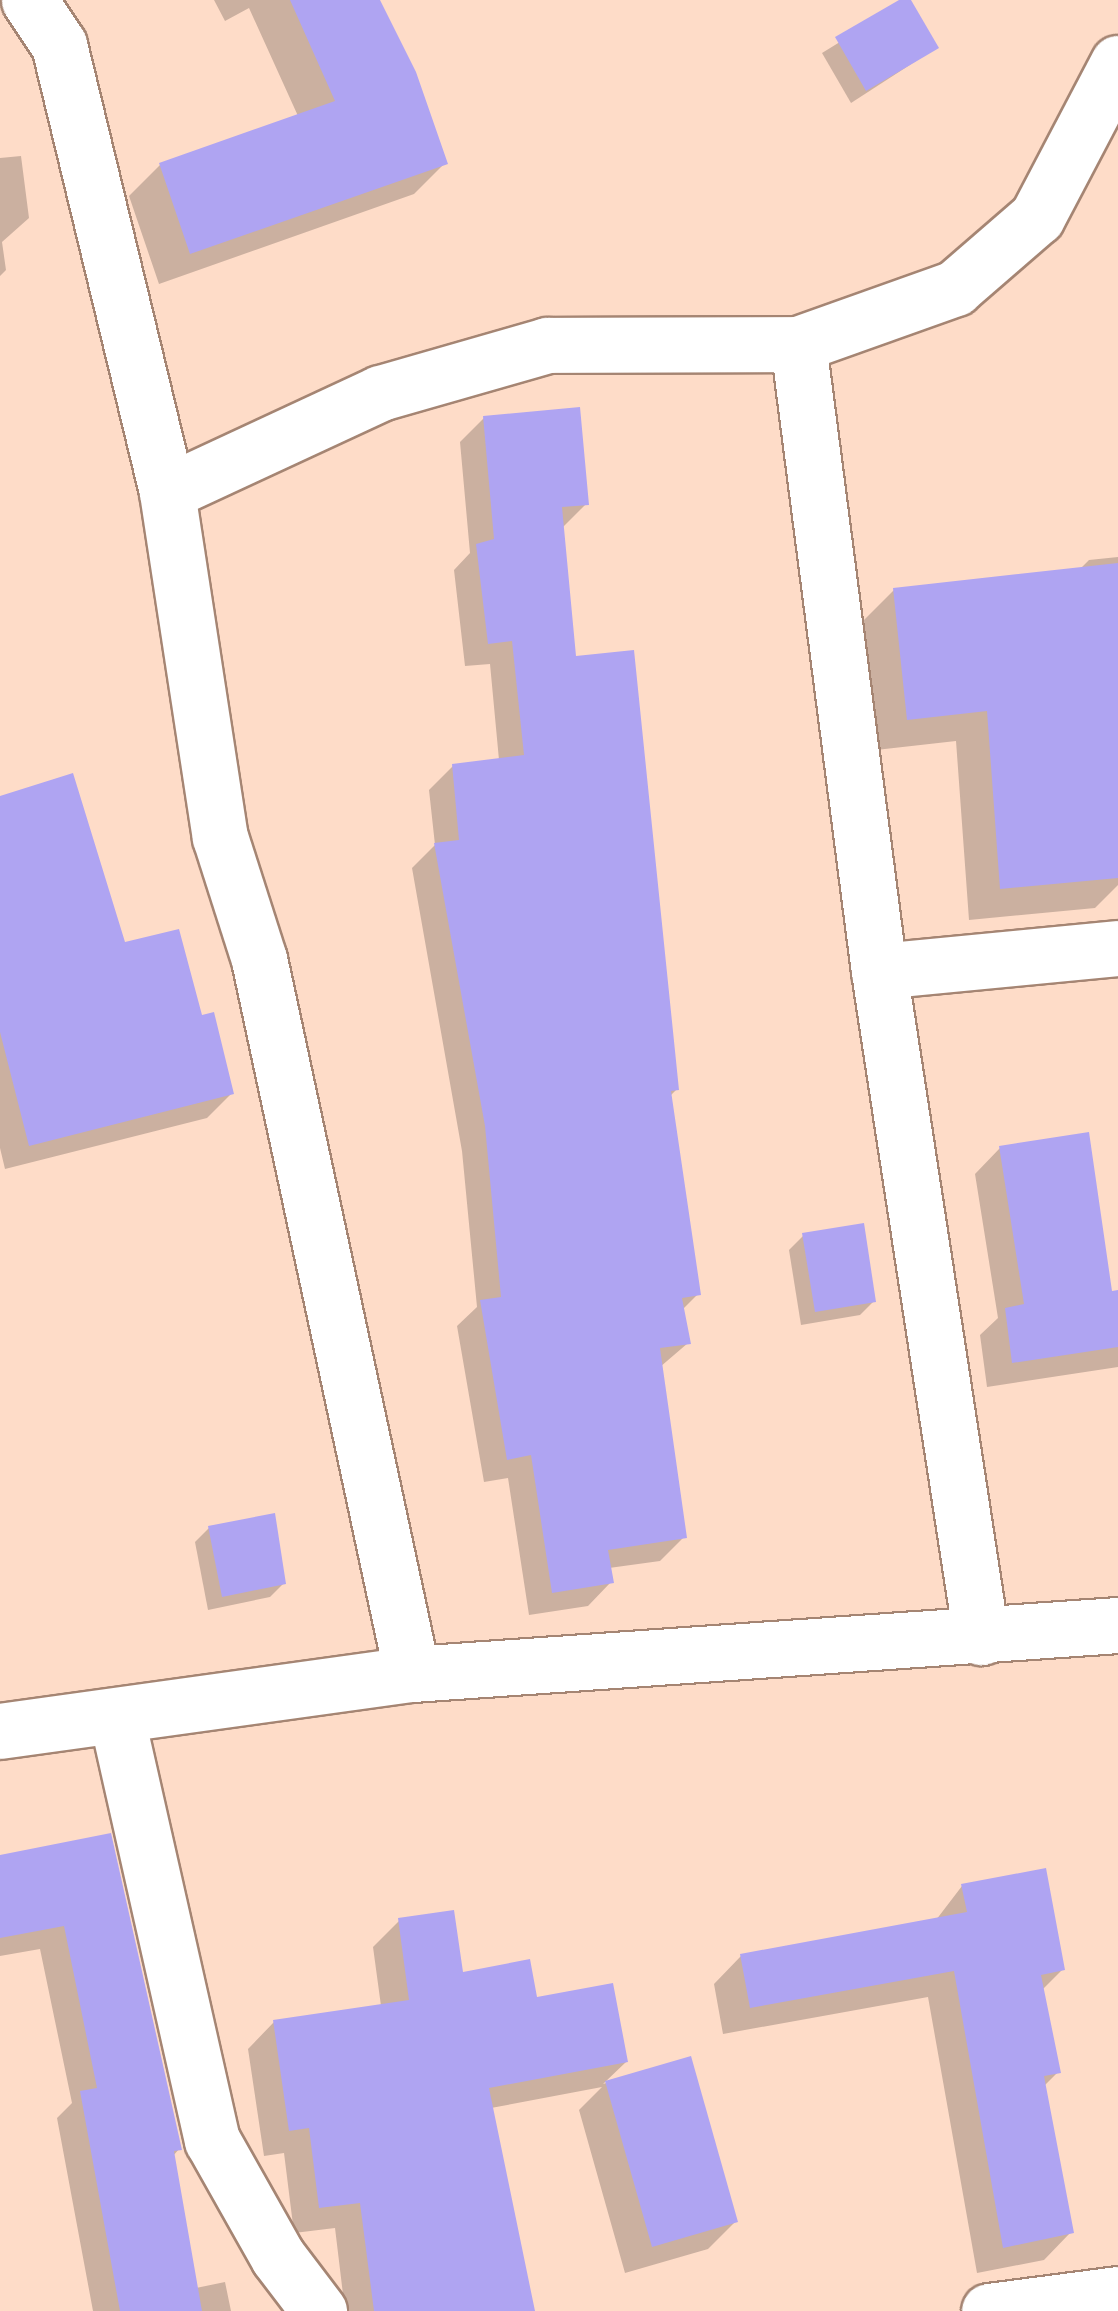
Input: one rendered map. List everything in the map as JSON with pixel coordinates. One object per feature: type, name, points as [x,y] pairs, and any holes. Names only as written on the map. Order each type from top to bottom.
[{"type":"street","points":[[30,0],[59,45],[167,492],[220,837],[258,959],[412,1674]]},
{"type":"street","points":[[167,492],[380,394],[547,345],[798,344],[955,288],[1037,217],[1118,63]]},
{"type":"street","points":[[798,344],[879,972],[980,1637]]},
{"type":"street","points":[[879,972],[1118,948]]},
{"type":"street","points":[[0,1731],[117,1719],[412,1674],[1118,1625]]},
{"type":"street","points":[[117,1719],[212,2140],[278,2256],[319,2311]]},
{"type":"street","points":[[989,2311],[1118,2294]]},
{"type":"building","points":[[290,0],[380,0],[416,72],[448,164],[190,254],[159,163],[335,101]]},
{"type":"building","points":[[899,0],[911,0],[939,48],[866,91],[835,37]]},
{"type":"building","points":[[580,407],[589,505],[562,507],[576,656],[634,650],[679,1090],[671,1091],[701,1295],[682,1298],[691,1344],[660,1348],[687,1538],[608,1550],[614,1583],[552,1593],[531,1455],[507,1460],[480,1300],[501,1297],[485,1126],[434,843],[459,840],[452,764],[524,755],[512,641],[488,644],[476,544],[494,539],[483,416]]},
{"type":"building","points":[[1118,563],[1118,878],[1000,889],[987,711],[907,720],[893,588]]},
{"type":"building","points":[[73,773],[125,942],[179,929],[202,1015],[214,1012],[234,1094],[29,1146],[0,1032],[0,796]]},
{"type":"building","points":[[1089,1132],[1112,1291],[1118,1290],[1118,1347],[1012,1363],[1005,1308],[1024,1304],[999,1146]]},
{"type":"building","points":[[864,1223],[876,1302],[815,1312],[802,1233]]},
{"type":"building","points":[[275,1513],[286,1584],[222,1597],[208,1526]]},
{"type":"building","points":[[111,1833],[182,2150],[174,2151],[202,2311],[120,2311],[80,2091],[97,2088],[64,1926],[0,1938],[0,1855]]},
{"type":"building","points":[[1046,1868],[1065,1970],[1041,1975],[1061,2073],[1044,2076],[1074,2233],[1003,2248],[954,1971],[750,2008],[740,1954],[967,1912],[961,1884]]},
{"type":"building","points":[[454,1910],[463,1972],[530,1959],[537,1997],[613,1983],[628,2062],[489,2088],[535,2311],[374,2311],[360,2203],[319,2208],[309,2128],[289,2131],[273,2020],[409,2000],[398,1918]]},
{"type":"building","points":[[691,2056],[738,2222],[652,2247],[605,2081]]}]
